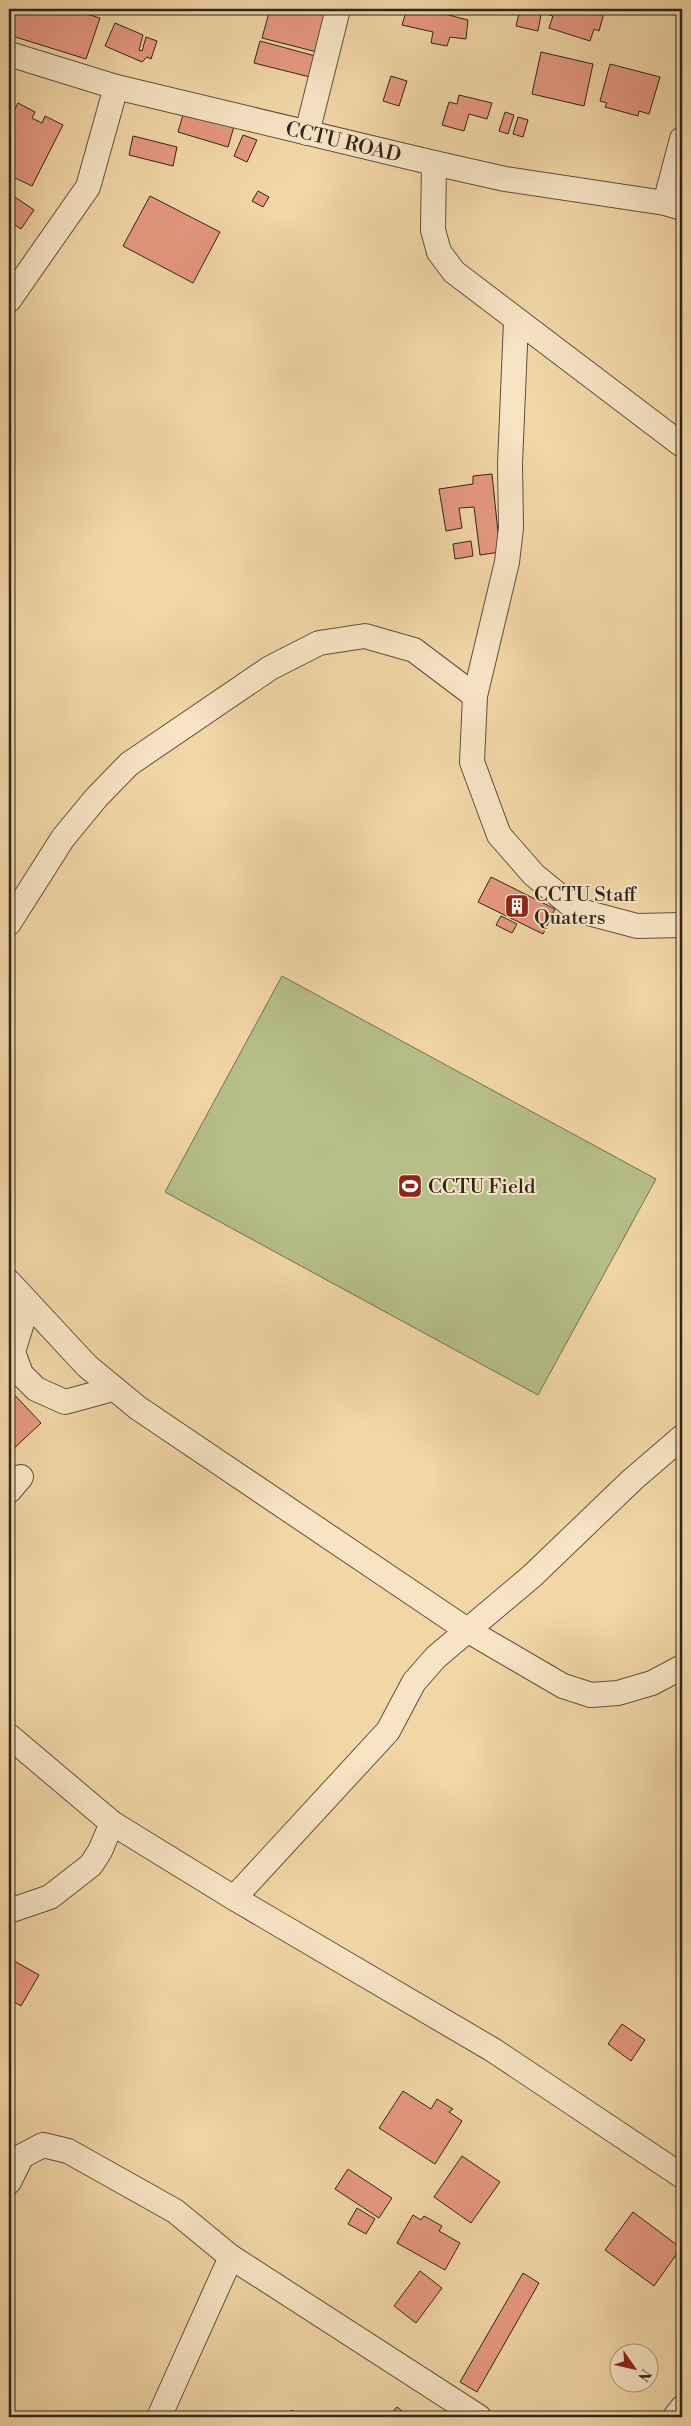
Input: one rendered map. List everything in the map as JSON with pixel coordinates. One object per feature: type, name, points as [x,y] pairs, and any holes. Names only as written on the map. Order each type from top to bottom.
[{"type":"street","points":[[307,133],[338,9]]},
{"type":"street","name":"CCTU ROAD","points":[[9,54],[116,86],[434,164],[505,179],[674,206]]},
{"type":"street","points":[[9,300],[88,187],[116,86]]},
{"type":"street","points":[[674,206],[682,139]]},
{"type":"street","points":[[434,164],[433,230],[439,252],[454,272],[516,321],[682,445]]},
{"type":"street","points":[[516,321],[510,464],[511,528],[507,562],[476,696],[472,762],[499,836],[534,875],[577,910],[637,926],[682,925]]},
{"type":"street","points":[[9,923],[63,838],[96,798],[129,764],[270,668],[319,643],[365,636],[414,650],[476,696]]},
{"type":"street","points":[[9,1282],[87,1366],[113,1389],[467,1630],[562,1686],[591,1695],[618,1693],[652,1684],[682,1667]]},
{"type":"street","points":[[28,1303],[13,1352],[21,1374],[36,1389],[65,1402],[113,1389]]},
{"type":"street","points":[[234,1898],[388,1731],[414,1682],[436,1657],[532,1576],[632,1480],[682,1437]]},
{"type":"street","points":[[9,1736],[112,1823],[234,1898],[493,2050],[682,2176]]},
{"type":"street","points":[[9,1911],[50,1897],[91,1865],[100,1851],[112,1823]]},
{"type":"street","points":[[9,2182],[22,2156],[43,2145],[68,2151],[175,2211],[231,2257],[479,2417]]},
{"type":"street","points":[[159,2417],[231,2257]]},
{"type":"street","points":[[675,2417],[682,2408]]},
{"type":"green space","name":"CCTU Field","points":[[282,976],[656,1179],[538,1395],[165,1192]]},
{"type":"building","points":[[11,9],[84,9],[83,13],[100,18],[86,59],[9,35]]},
{"type":"building","points":[[270,9],[325,9],[333,11],[321,53],[262,38]]},
{"type":"building","points":[[407,9],[425,9],[468,20],[466,39],[450,37],[447,46],[431,43],[433,32],[402,25]]},
{"type":"building","points":[[520,9],[542,9],[538,31],[516,26]]},
{"type":"building","points":[[551,9],[605,9],[599,31],[594,29],[590,41],[549,28],[553,16],[549,15]]},
{"type":"building","points":[[115,23],[143,35],[139,50],[142,51],[146,37],[157,41],[151,59],[147,57],[142,62],[105,46]]},
{"type":"building","points":[[260,41],[319,57],[314,78],[254,63]]},
{"type":"building","points":[[541,52],[593,64],[584,106],[532,94]]},
{"type":"building","points":[[610,64],[660,77],[649,114],[639,111],[638,116],[605,107],[607,103],[600,101]]},
{"type":"building","points":[[391,76],[407,81],[399,106],[383,101]]},
{"type":"building","points":[[459,95],[492,103],[487,119],[469,114],[464,131],[442,125],[449,102],[457,104]]},
{"type":"building","points":[[18,103],[35,112],[32,118],[42,123],[45,116],[63,125],[32,186],[15,178],[13,182],[9,180],[9,121]]},
{"type":"building","points":[[185,108],[235,123],[228,147],[178,132]]},
{"type":"building","points":[[505,112],[514,115],[508,134],[499,131]]},
{"type":"building","points":[[518,117],[528,120],[523,137],[513,134]]},
{"type":"building","points":[[243,135],[257,140],[247,162],[234,156]]},
{"type":"building","points":[[133,136],[177,147],[173,166],[129,155]]},
{"type":"building","points":[[258,191],[269,197],[263,207],[252,201]]},
{"type":"building","points":[[9,193],[34,210],[21,229],[9,221]]},
{"type":"building","points":[[150,196],[220,232],[193,283],[123,246]]},
{"type":"building","points":[[492,474],[500,552],[480,555],[474,507],[459,508],[462,528],[446,531],[439,489],[473,484],[473,476]]},
{"type":"building","points":[[471,541],[473,556],[455,559],[453,544]]},
{"type":"building","name":"CCTU Staff Quaters","points":[[491,877],[555,909],[543,934],[478,902]]},
{"type":"building","points":[[501,916],[517,924],[512,933],[496,925]]},
{"type":"building","points":[[9,1389],[41,1423],[9,1453]]},
{"type":"building","points":[[9,1958],[39,1975],[21,2006],[9,1999]]},
{"type":"building","points":[[622,2024],[645,2040],[631,2061],[608,2044]]},
{"type":"building","points":[[403,2091],[431,2109],[437,2099],[453,2109],[449,2112],[462,2121],[435,2164],[379,2128]]},
{"type":"building","points":[[462,2156],[500,2182],[471,2223],[434,2197]]},
{"type":"building","points":[[348,2169],[392,2198],[379,2218],[335,2189]]},
{"type":"building","points":[[357,2208],[375,2219],[366,2234],[348,2224]]},
{"type":"building","points":[[633,2212],[681,2248],[654,2286],[605,2250]]},
{"type":"building","points":[[413,2215],[421,2220],[424,2216],[442,2226],[439,2231],[460,2243],[445,2270],[397,2243]]},
{"type":"building","points":[[420,2271],[442,2288],[416,2323],[394,2306]]},
{"type":"building","points":[[523,2273],[539,2283],[477,2392],[460,2382]]},
{"type":"building","points":[[397,2407],[409,2417],[388,2417]]},
{"type":"building","points":[[292,2410],[302,2417],[287,2417]]},
{"type":"place","name":"CCTU Staff Quaters","points":[[517,906]]},
{"type":"place","name":"CCTU Field","points":[[410,1186]]}]
